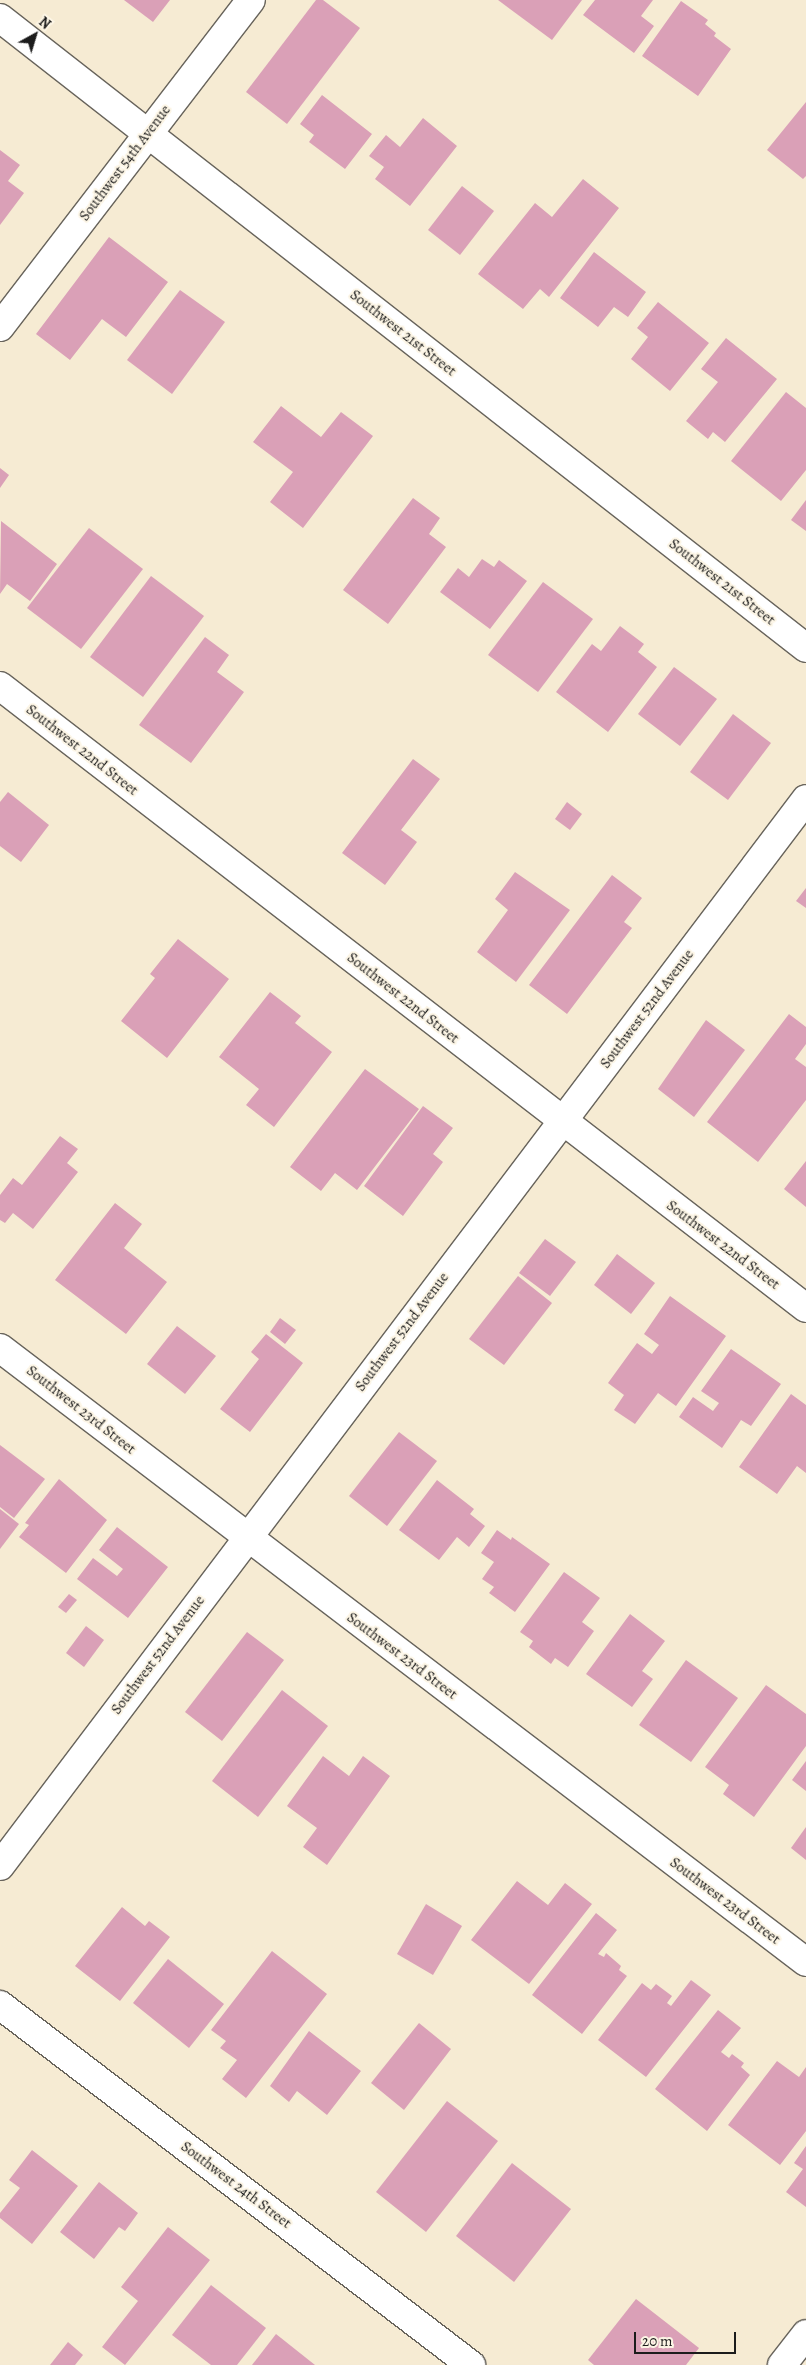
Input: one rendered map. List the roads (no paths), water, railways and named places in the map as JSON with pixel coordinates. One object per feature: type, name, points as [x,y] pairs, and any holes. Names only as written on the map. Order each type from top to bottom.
[{"type":"street","name":"Southwest 54th Avenue","points":[[0,327],[251,0]]},
{"type":"street","name":"Southwest 21st Street","points":[[0,18],[806,648]]},
{"type":"street","name":"Southwest 22nd Street","points":[[0,686],[562,1122],[806,1308]]},
{"type":"street","name":"Southwest 52nd Avenue","points":[[0,1866],[246,1537],[806,799]]},
{"type":"street","name":"Southwest 23rd Street","points":[[0,1348],[806,1962]]},
{"type":"street","name":"Southwest 24th Street","points":[[0,2005],[472,2365]]},
{"type":"street","points":[[782,2365],[806,2334]]}]
